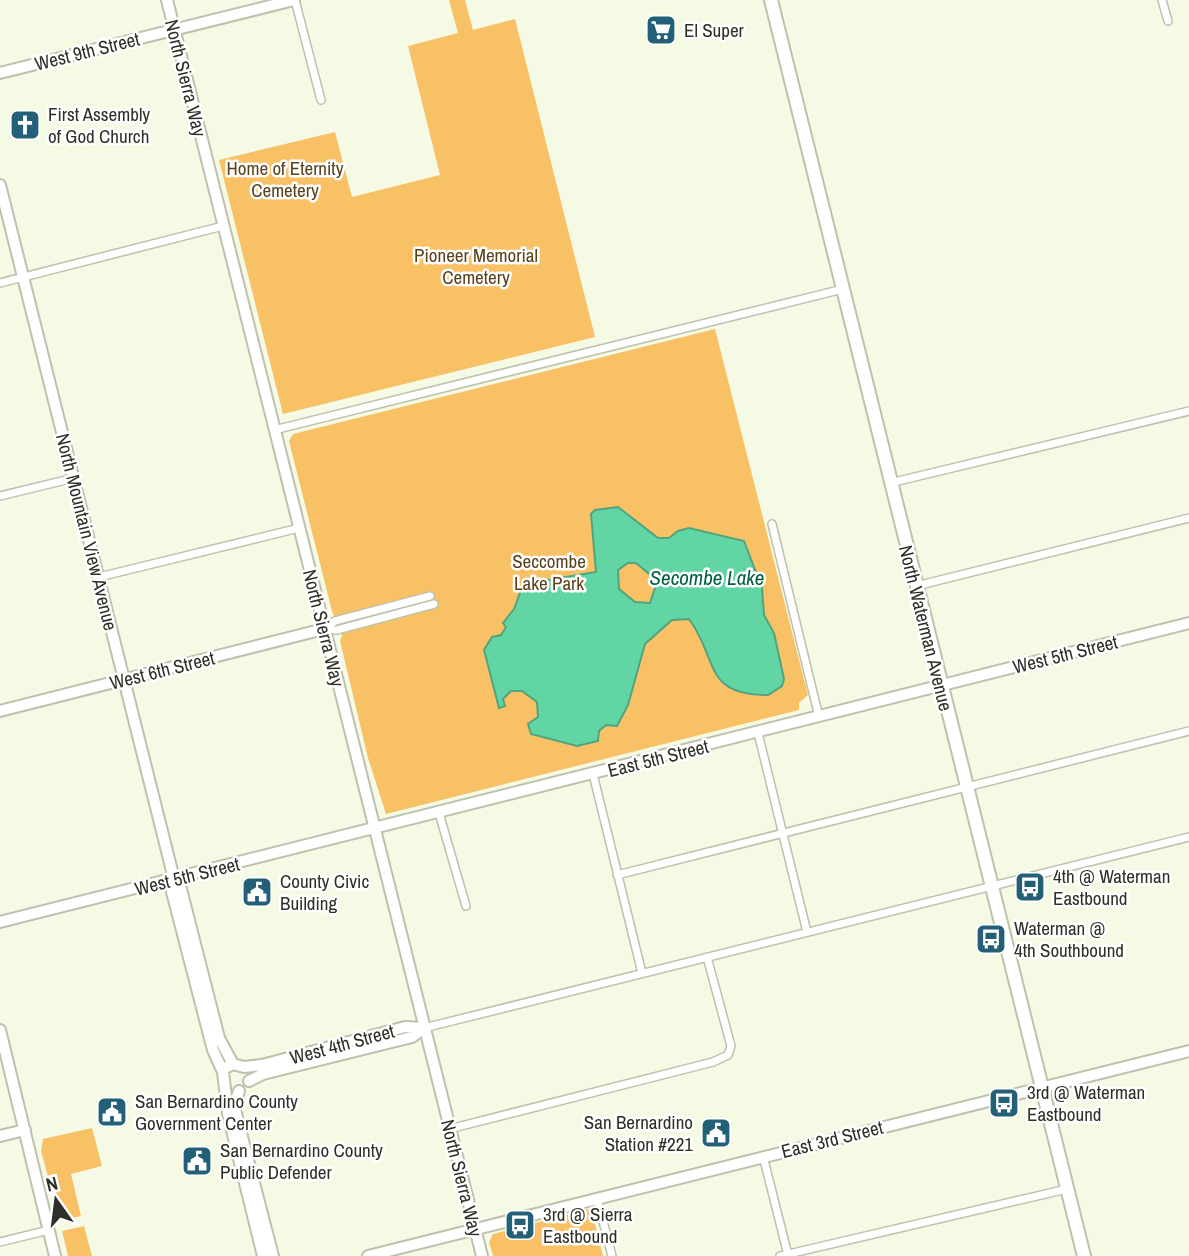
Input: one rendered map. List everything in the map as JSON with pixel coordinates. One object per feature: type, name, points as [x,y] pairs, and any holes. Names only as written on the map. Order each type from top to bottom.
[{"type":"main road","name":"North Waterman Avenue","points":[[771,0],[1084,1256]]},
{"type":"street","name":"North Sierra Way","points":[[167,0],[482,1256]]},
{"type":"street","name":"West 9th Street","points":[[0,73],[295,0]]},
{"type":"street","points":[[295,0],[321,100]]},
{"type":"street","points":[[1162,0],[1168,22]]},
{"type":"street","name":"North Mountain View Avenue","points":[[0,185],[174,879],[181,889],[222,1048],[239,1065]]},
{"type":"street","points":[[0,283],[223,226]]},
{"type":"street","points":[[274,430],[843,289]]},
{"type":"street","points":[[890,483],[1189,411]]},
{"type":"street","points":[[0,496],[74,478]]},
{"type":"street","points":[[916,586],[1189,518]]},
{"type":"street","points":[[772,524],[820,717]]},
{"type":"street","points":[[99,577],[299,528]]},
{"type":"street","points":[[324,629],[337,630],[432,600]]},
{"type":"street","name":"West 5th Street","points":[[940,685],[1189,623]]},
{"type":"street","name":"West 6th Street","points":[[0,711],[324,629]]},
{"type":"street","name":"East 5th Street","points":[[374,828],[940,685]]},
{"type":"street","points":[[617,875],[1189,731]]},
{"type":"street","points":[[758,733],[807,932]]},
{"type":"street","points":[[593,774],[642,973]]},
{"type":"street","points":[[439,813],[466,906]]},
{"type":"street","name":"West 5th Street","points":[[0,922],[374,828]]},
{"type":"street","points":[[424,1028],[1189,837]]},
{"type":"street","name":"North Mountain View Avenue","points":[[174,879],[172,892],[188,956],[213,1050],[223,1072]]},
{"type":"street","points":[[449,1129],[719,1061],[728,1055],[731,1046],[708,957]]},
{"type":"street","name":"West 4th Street","points":[[239,1065],[405,1027],[424,1028]]},
{"type":"street","name":"West 4th Street","points":[[249,1082],[263,1074],[412,1037],[424,1028]]},
{"type":"street","points":[[0,1030],[55,1256]]},
{"type":"street","name":"East 3rd Street","points":[[368,1256],[1189,1051]]},
{"type":"street","points":[[263,1256],[222,1080],[223,1072],[239,1065],[249,1072],[249,1082],[239,1091],[234,1105],[273,1256]]},
{"type":"street","points":[[226,1088],[239,1091]]},
{"type":"street","points":[[0,1136],[25,1130]]},
{"type":"street","points":[[763,1156],[785,1255],[1067,1189]]},
{"type":"street","points":[[597,1198],[612,1256]]},
{"type":"street","points":[[0,1242],[49,1230]]},
{"type":"green space","name":"Pioneer Memorial Cemetery","points":[[449,0],[465,0],[473,30],[515,19],[595,337],[283,414],[219,160],[335,132],[352,197],[440,175],[408,46],[458,33]]},
{"type":"green space","name":"Seccombe Lake Park","points":[[715,329],[808,695],[799,703],[799,710],[386,814],[368,758],[340,641],[342,636],[332,611],[289,441],[293,434]]},
{"type":"green space","points":[[92,1128],[102,1166],[71,1174],[81,1216],[60,1221],[41,1151],[43,1139]]},
{"type":"green space","points":[[588,1209],[592,1212],[603,1256],[493,1256],[489,1242],[493,1234]]},
{"type":"green space","points":[[84,1226],[92,1256],[68,1256],[62,1231]]},
{"type":"water","name":"Secombe Lake","points":[[618,507],[658,538],[669,538],[678,531],[689,528],[744,541],[762,588],[764,615],[774,633],[784,679],[782,686],[768,695],[732,689],[715,672],[689,619],[672,620],[645,644],[628,705],[617,726],[606,725],[599,731],[598,741],[577,746],[531,734],[528,724],[538,717],[537,702],[522,691],[511,691],[503,699],[505,706],[499,708],[484,650],[492,637],[501,635],[506,627],[503,623],[514,609],[521,590],[530,583],[596,572],[591,514],[595,510]],"holes":[[[628,563],[636,563],[654,578],[655,588],[650,603],[635,602],[619,589],[618,570]]]},
{"type":"place","name":"El Super","points":[[661,30]]},
{"type":"place","name":"First Assembly of God Church","points":[[25,125]]},
{"type":"place","name":"4th @ Waterman Eastbound","points":[[1030,887]]},
{"type":"place","name":"County Civic Building","points":[[257,892]]},
{"type":"place","name":"Waterman @ 4th Southbound","points":[[991,939]]},
{"type":"place","name":"3rd @ Waterman Eastbound","points":[[1004,1103]]},
{"type":"place","name":"San Bernardino County Government Center","points":[[112,1112]]},
{"type":"place","name":"San Bernardino Station #221","points":[[716,1133]]},
{"type":"place","name":"San Bernardino County Public Defender","points":[[197,1161]]},
{"type":"place","name":"3rd @ Sierra Eastbound","points":[[520,1225]]},
{"type":"park label","name":"Home of Eternity Cemetery","points":[[285,179]]}]
